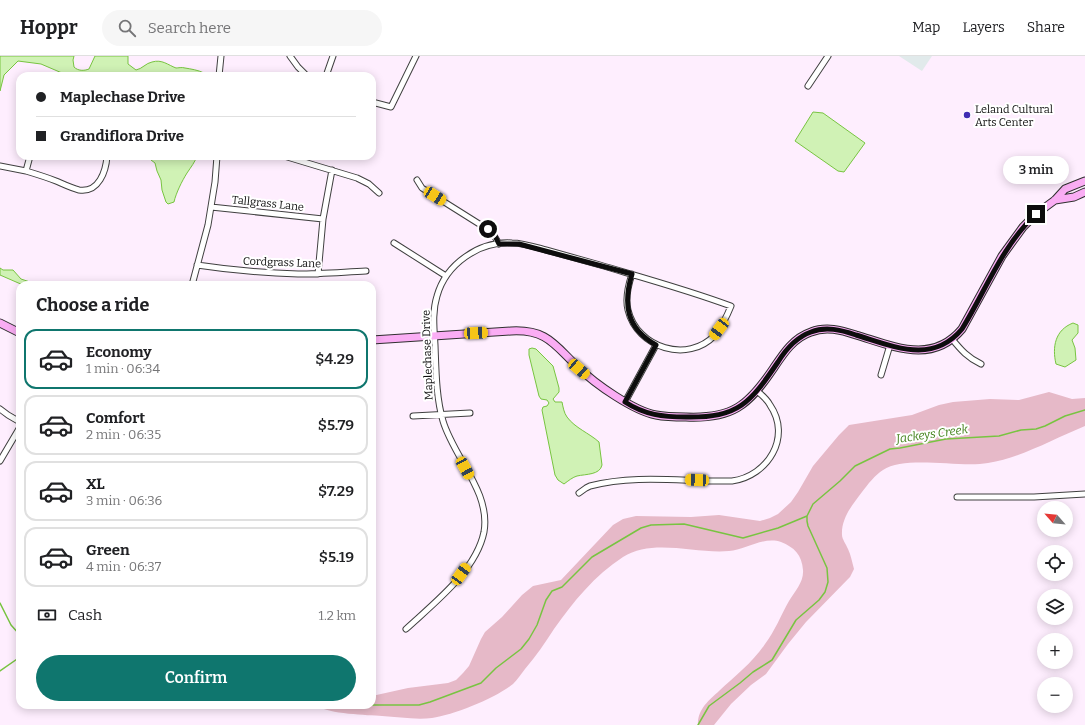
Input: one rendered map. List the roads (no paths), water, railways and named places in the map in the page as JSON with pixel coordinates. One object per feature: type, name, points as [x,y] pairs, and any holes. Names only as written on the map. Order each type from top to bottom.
[{"type":"street","points":[[219,72],[221,56]]},
{"type":"street","points":[[290,56],[303,72]]},
{"type":"street","points":[[327,72],[333,56]]},
{"type":"street","points":[[376,103],[391,107],[416,56]]},
{"type":"street","points":[[808,86],[828,56]]},
{"type":"street","points":[[26,171],[29,160]]},
{"type":"street","points":[[0,166],[26,171],[76,189],[84,190],[92,188],[100,182],[104,173],[106,160]]},
{"type":"street","points":[[193,281],[211,207],[217,160]]},
{"type":"street","points":[[298,160],[363,180],[379,193]]},
{"type":"street","points":[[318,274],[323,219],[332,170]]},
{"type":"street","points":[[417,180],[422,188],[492,232],[499,244]]},
{"type":"street","points":[[376,340],[518,331],[530,332],[542,336],[559,347],[586,375],[638,410],[658,416],[703,418],[720,415],[743,405],[757,391],[788,348],[800,337],[812,332],[824,329],[838,330],[907,350],[924,351],[938,347],[952,339],[962,329],[1000,260],[1014,238],[1036,214],[1055,200],[1069,186],[1085,181]]},
{"type":"street","points":[[1055,200],[1074,197],[1085,192]]},
{"type":"street","name":"Tallgrass Lane","points":[[211,207],[323,219]]},
{"type":"street","points":[[394,243],[446,276]]},
{"type":"street","name":"Maplechase Drive","points":[[406,629],[454,583],[475,554],[484,532],[482,502],[452,444],[441,414],[438,394],[434,336],[435,304],[446,276],[468,255],[480,249],[499,244],[519,244],[632,274],[731,306],[719,329],[703,344],[690,349],[678,350],[656,345]]},
{"type":"street","name":"Cordgrass Lane","points":[[196,264],[249,271],[318,274],[366,271]]},
{"type":"street","points":[[625,402],[656,345],[640,333],[630,316],[627,294],[632,274]]},
{"type":"street","points":[[0,323],[16,331]]},
{"type":"street","points":[[952,339],[964,354],[981,364]]},
{"type":"street","points":[[881,375],[890,345]]},
{"type":"street","points":[[579,493],[590,486],[624,480],[647,479],[732,481],[754,474],[766,464],[771,457],[778,435],[777,422],[773,409],[766,399],[757,391]]},
{"type":"street","points":[[0,409],[16,420]]},
{"type":"street","points":[[413,416],[470,413]]},
{"type":"street","points":[[0,462],[16,434]]},
{"type":"street","points":[[957,497],[1034,497],[1085,494]]},
{"type":"waterway","name":"Jackeys Creek","points":[[698,725],[709,706],[753,672],[772,660],[796,620],[819,600],[825,592],[828,582],[827,568],[808,526],[807,516],[813,504],[855,466],[890,449],[946,439],[999,436],[1021,430],[1036,429],[1065,416],[1085,410]]},
{"type":"waterway","points":[[376,705],[419,705],[481,683],[496,668],[521,649],[529,639],[537,625],[546,600],[552,591],[562,587],[592,557],[641,528],[651,525],[684,524],[743,538],[778,528],[807,516]]},
{"type":"waterway","points":[[0,603],[11,625],[16,631]]},
{"type":"waterway","points":[[0,671],[16,660]]},
{"type":"place","name":"Leland Cultural Arts Center","points":[[967,115]]}]
